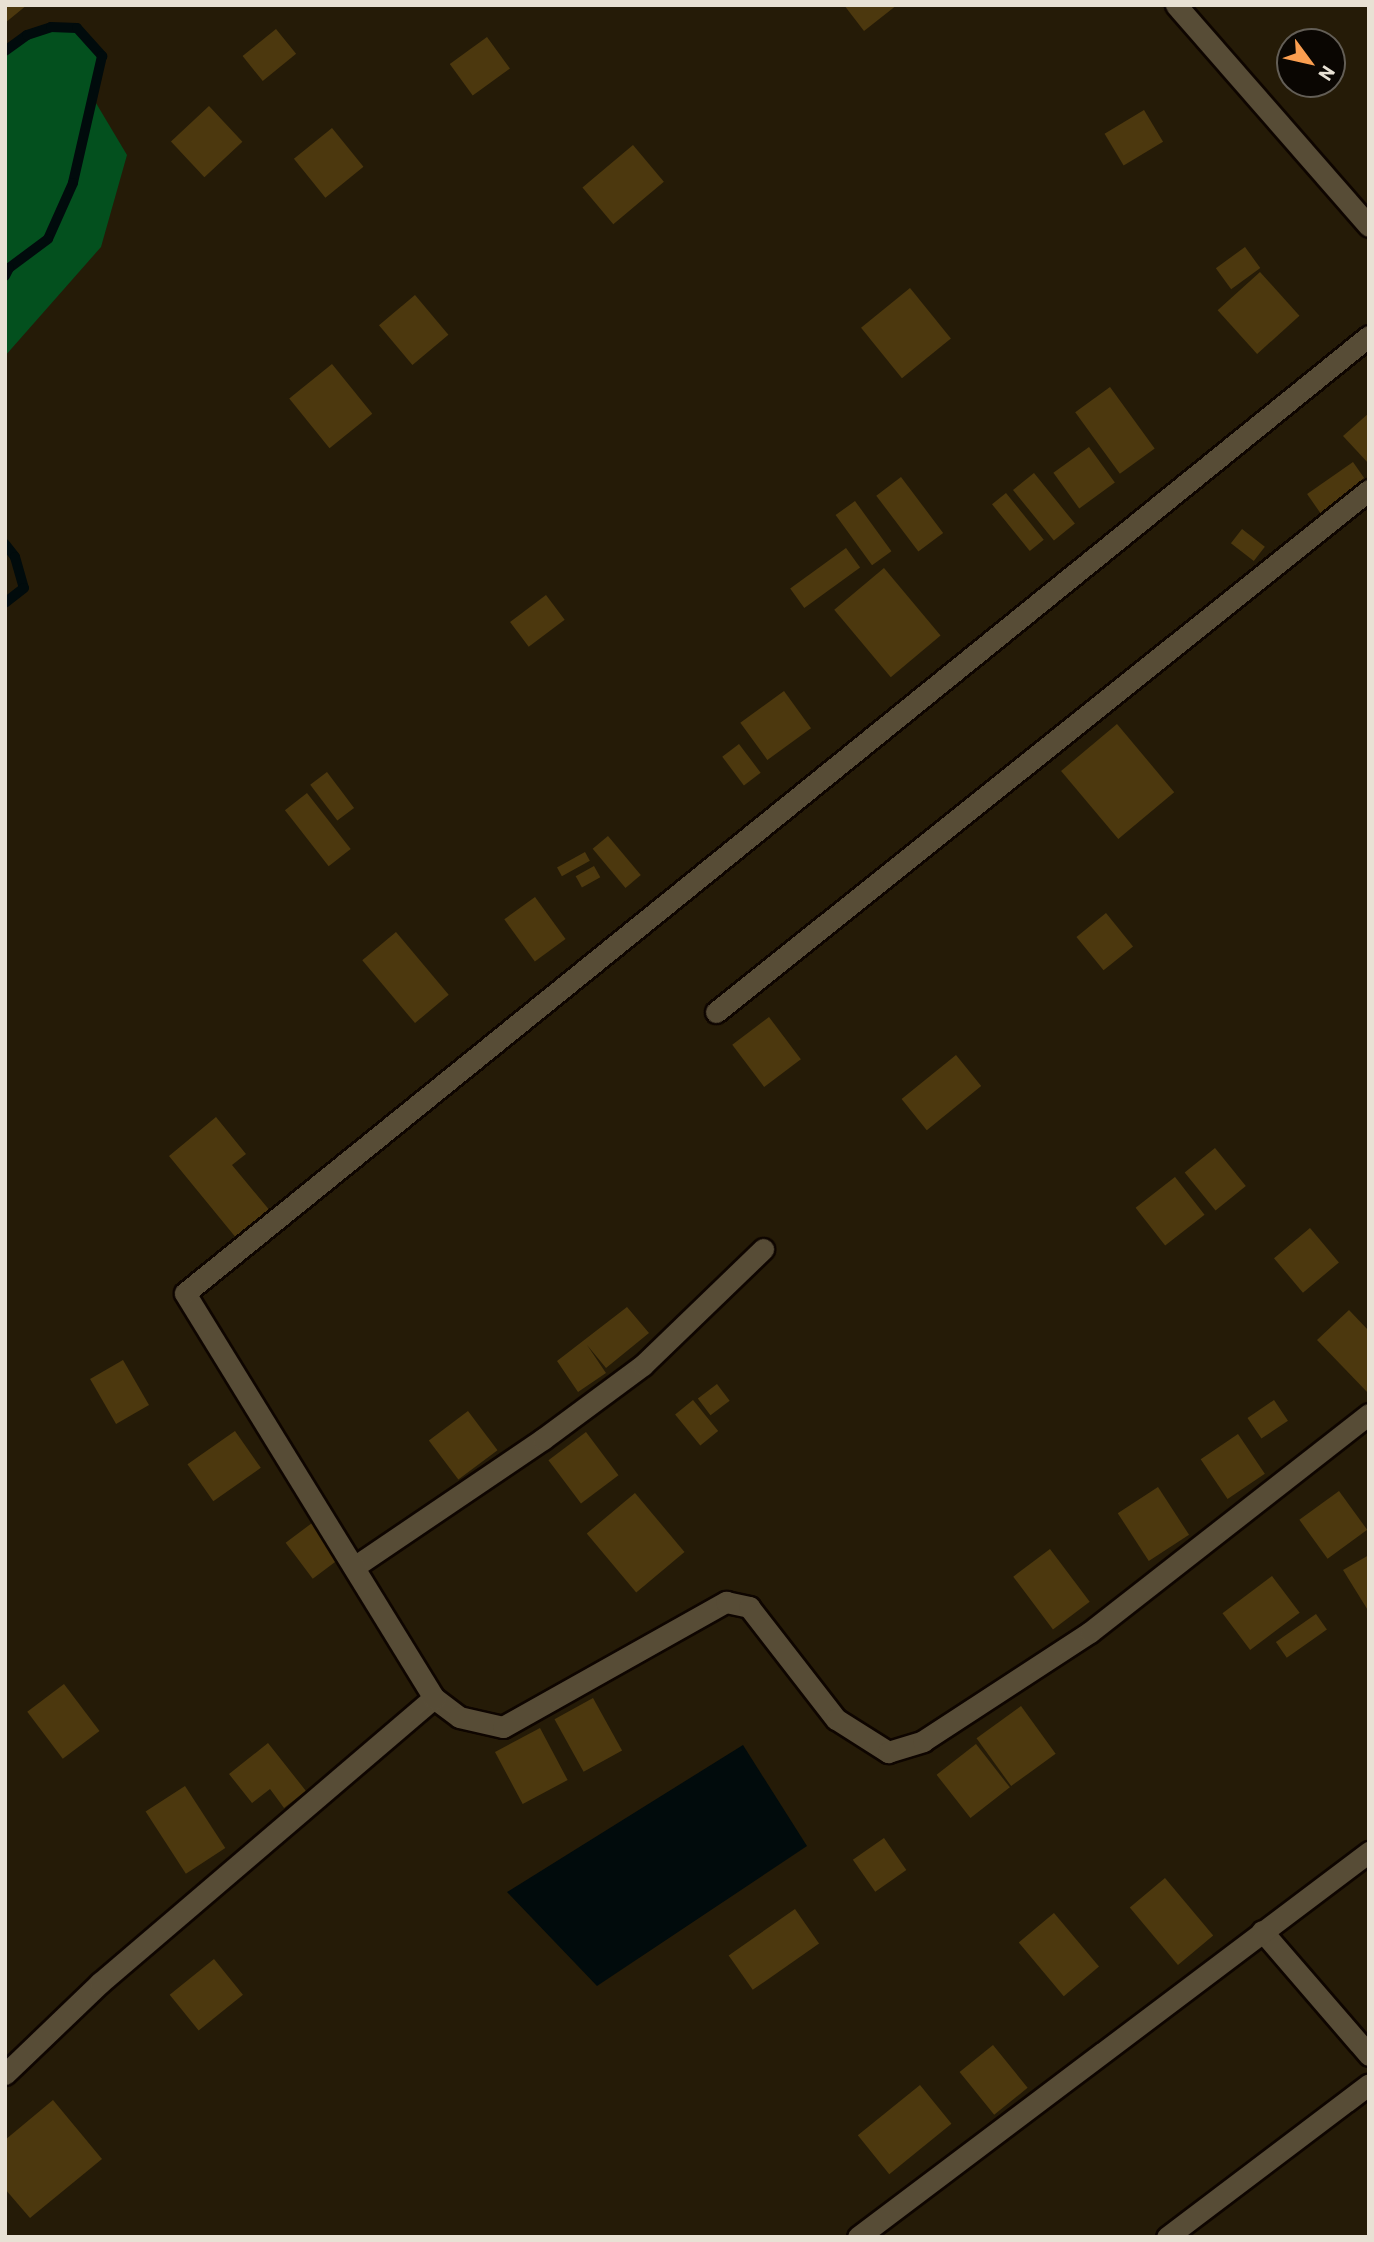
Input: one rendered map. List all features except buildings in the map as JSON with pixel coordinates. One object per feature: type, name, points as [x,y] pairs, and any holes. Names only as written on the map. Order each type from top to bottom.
[{"type":"street","points":[[1176,5],[1361,203],[1369,226]]},
{"type":"street","points":[[1369,336],[185,1293],[434,1698],[459,1717],[503,1727],[726,1602],[749,1607],[836,1719],[888,1752],[923,1741],[1090,1632],[1369,1414]]},
{"type":"street","points":[[716,1012],[1369,490]]},
{"type":"street","points":[[354,1567],[543,1439],[643,1364],[763,1249]]},
{"type":"street","points":[[5,2074],[100,1983],[434,1698]]},
{"type":"street","points":[[858,2237],[1369,1853]]},
{"type":"street","points":[[1262,1931],[1369,2055]]},
{"type":"street","points":[[1167,2237],[1369,2084]]},
{"type":"green space","points":[[51,27],[77,28],[102,56],[93,98],[127,155],[101,247],[5,356],[5,51],[27,35]]},
{"type":"shaded area","points":[[743,1745],[807,1846],[597,1986],[507,1892]]},
{"type":"waterway","points":[[5,51],[27,35],[51,27],[77,28],[102,56],[73,183],[48,239],[9,268],[5,276]]},
{"type":"waterway","points":[[5,544],[15,557],[24,588],[5,603]]}]
